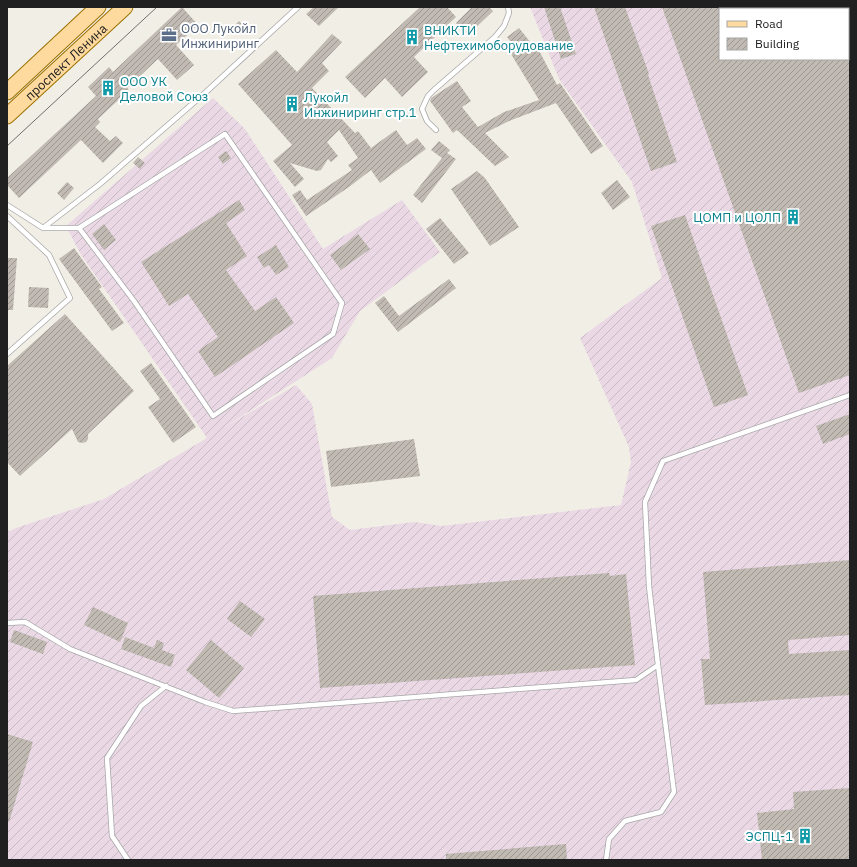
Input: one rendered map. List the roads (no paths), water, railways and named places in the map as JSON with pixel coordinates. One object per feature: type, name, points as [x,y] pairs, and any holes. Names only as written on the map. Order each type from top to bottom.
[{"type":"main road","name":"проспект Ленина","points":[[7,92],[98,7]]},
{"type":"main road","name":"проспект Ленина","points":[[7,116],[125,7]]},
{"type":"lane","points":[[43,228],[106,179],[206,92],[298,7]]},
{"type":"lane","points":[[436,130],[427,121],[422,109],[428,96],[454,71],[495,37],[504,26],[509,13],[508,7]]},
{"type":"lane","points":[[7,205],[43,228],[79,228],[225,134],[342,303],[332,334],[213,416],[134,301],[79,228]]},
{"type":"lane","points":[[7,216],[49,255],[70,298],[7,354]]},
{"type":"lane","points":[[606,860],[608,839],[625,821],[661,812],[674,792],[649,586],[645,502],[663,461],[850,395]]},
{"type":"lane","points":[[7,623],[25,622],[70,649],[233,711],[636,680],[658,665]]},
{"type":"lane","points":[[128,860],[112,836],[107,758],[141,706],[166,686]]},
{"type":"tram line","points":[[7,146],[157,7]]},
{"type":"place","name":"ООО Лукойл Инжиниринг","points":[[169,35]]},
{"type":"place","name":"ВНИКТИ Нефтехимоборудование","points":[[412,37]]},
{"type":"place","name":"ООО УК Деловой Союз","points":[[108,88]]},
{"type":"place","name":"Лукойл Инжиниринг стр.1","points":[[292,104]]},
{"type":"place","name":"ЦОМП и ЦОЛП","points":[[793,217]]},
{"type":"place","name":"ЭСПЦ-1","points":[[805,836]]}]
